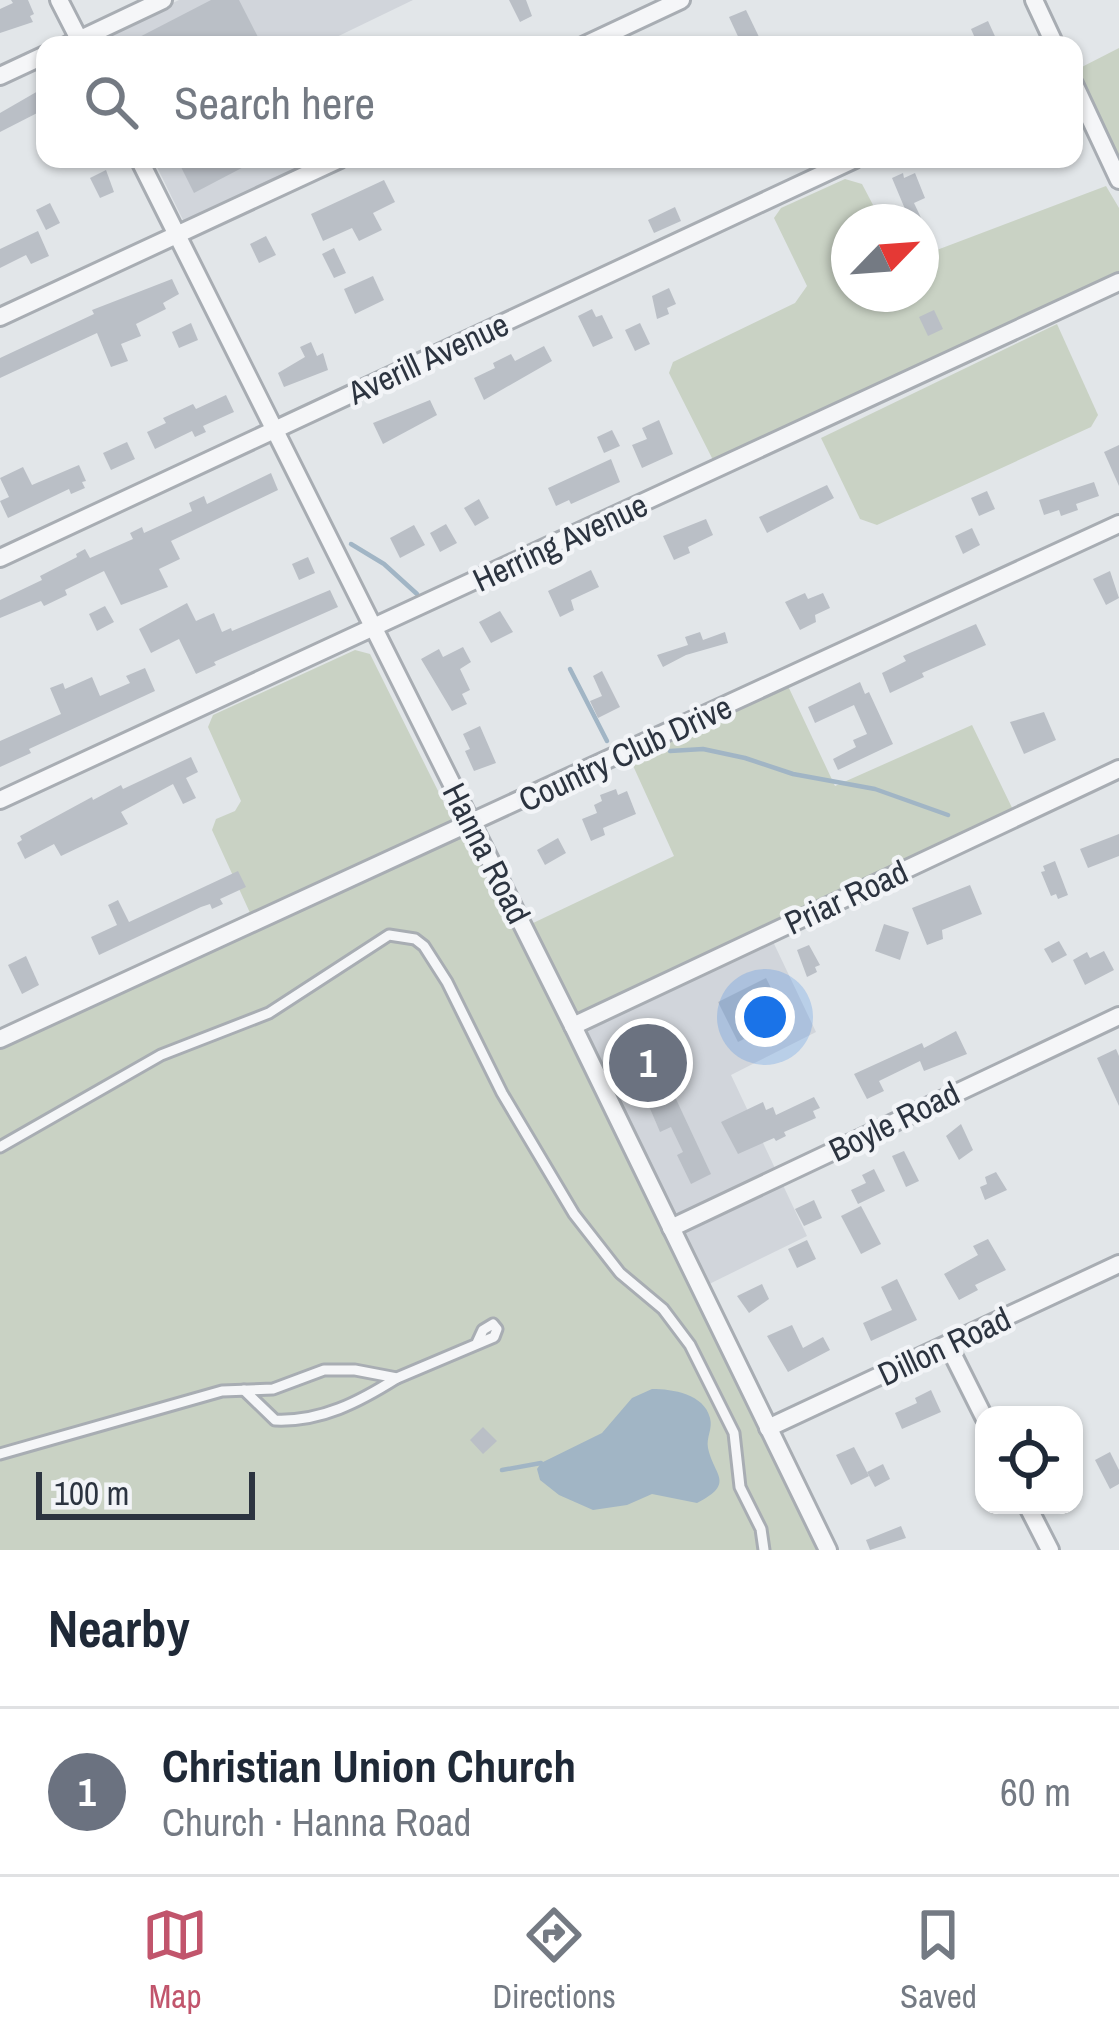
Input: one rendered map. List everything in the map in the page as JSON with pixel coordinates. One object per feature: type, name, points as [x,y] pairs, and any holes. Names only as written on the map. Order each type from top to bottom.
[{"type":"street","points":[[59,0],[73,36]]},
{"type":"street","points":[[90,36],[163,0]]},
{"type":"street","points":[[604,36],[681,0]]},
{"type":"street","points":[[1034,0],[1051,36]]},
{"type":"street","points":[[0,76],[36,60]]},
{"type":"street","points":[[1083,103],[1119,180]]},
{"type":"street","name":"Hanna Road","points":[[144,168],[573,1026],[828,1550]]},
{"type":"street","points":[[0,317],[321,168]]},
{"type":"street","name":"Averill Avenue","points":[[0,558],[836,168]]},
{"type":"street","name":"Herring Avenue","points":[[0,800],[1119,282]]},
{"type":"street","name":"Country Club Drive","points":[[0,1040],[1119,524]]},
{"type":"street","name":"Priar Road","points":[[573,1026],[1119,769]]},
{"type":"street","name":"Boyle Road","points":[[671,1228],[1119,1016]]},
{"type":"street","name":"Dillon Road","points":[[768,1428],[1119,1264]]},
{"type":"street","points":[[948,1345],[978,1406]]},
{"type":"street","points":[[1032,1514],[1050,1550]]},
{"type":"lane","points":[[0,1147],[160,1055],[269,1013],[385,937],[415,939],[447,982],[479,1052],[574,1214],[620,1274],[663,1309],[691,1345],[734,1432],[740,1487],[761,1529],[764,1550]]},
{"type":"lane","points":[[244,1389],[275,1420],[294,1421],[356,1403],[397,1378],[477,1343]]},
{"type":"lane","points":[[3,1457],[222,1391],[273,1389],[324,1370],[397,1378]]},
{"type":"shaded area","points":[[179,0],[413,0],[339,36],[102,36]]},
{"type":"shaded area","points":[[157,168],[306,168],[185,224]]},
{"type":"shaded area","points":[[767,929],[816,1032],[731,1075],[807,1236],[693,1292],[562,1023]]},
{"type":"green space","points":[[1119,48],[1119,187],[1083,112],[1083,66]]},
{"type":"green space","points":[[845,179],[862,184],[873,204],[831,204],[831,312],[939,312],[939,249],[1106,186],[1119,208],[1119,279],[724,462],[713,460],[669,373],[673,362],[795,303],[807,286],[774,218],[781,208]]},
{"type":"green space","points":[[1057,324],[1098,415],[1091,427],[877,525],[860,519],[821,438]]},
{"type":"green space","points":[[355,650],[370,654],[454,823],[251,915],[212,830],[216,819],[235,811],[241,801],[208,727],[213,715]]},
{"type":"green space","points":[[788,686],[835,786],[972,725],[1016,816],[576,1016],[531,924],[674,856],[630,759]]},
{"type":"green space","points":[[464,836],[519,934],[818,1550],[0,1550],[0,1047]]},
{"type":"water","points":[[652,1389],[687,1394],[707,1410],[711,1422],[708,1448],[719,1478],[709,1496],[697,1503],[652,1494],[627,1505],[593,1510],[559,1495],[540,1480],[537,1469],[541,1463],[602,1433],[632,1398]]},
{"type":"building","points":[[11,0],[28,0],[33,22],[0,33],[0,9]]},
{"type":"building","points":[[211,0],[239,0],[257,36],[141,36]]},
{"type":"building","points":[[509,0],[526,0],[532,16],[520,22]]},
{"type":"building","points":[[746,10],[759,36],[738,36],[729,17]]},
{"type":"building","points":[[988,21],[995,36],[974,36],[971,29]]},
{"type":"building","points":[[36,92],[36,114],[0,132],[0,113]]},
{"type":"building","points":[[182,168],[242,168],[194,193]]},
{"type":"building","points":[[106,170],[114,192],[100,198],[90,178]]},
{"type":"building","points":[[915,173],[925,198],[903,204],[892,178]]},
{"type":"building","points":[[384,180],[395,202],[373,213],[382,230],[359,241],[352,228],[323,241],[311,214]]},
{"type":"building","points":[[50,203],[60,223],[46,230],[36,210]]},
{"type":"building","points":[[675,207],[681,221],[654,233],[648,220]]},
{"type":"building","points":[[38,231],[49,256],[31,264],[26,255],[0,268],[0,249]]},
{"type":"building","points":[[266,236],[276,255],[259,263],[250,244]]},
{"type":"building","points":[[334,248],[346,273],[334,278],[322,254]]},
{"type":"building","points":[[373,276],[384,300],[355,314],[344,289]]},
{"type":"building","points":[[172,279],[179,294],[163,303],[166,309],[136,324],[141,336],[121,344],[128,361],[111,367],[97,333],[0,378],[0,358],[94,314],[92,310]]},
{"type":"building","points":[[669,288],[676,304],[657,319],[652,296]]},
{"type":"building","points":[[592,309],[596,317],[602,315],[613,338],[593,347],[578,316]]},
{"type":"building","points":[[935,312],[943,329],[928,336],[919,317]]},
{"type":"building","points":[[191,323],[198,340],[179,348],[172,332]]},
{"type":"building","points":[[640,323],[650,344],[635,351],[625,330]]},
{"type":"building","points":[[311,342],[317,356],[323,353],[328,370],[284,387],[278,373],[305,357],[300,347]]},
{"type":"building","points":[[544,346],[552,361],[484,400],[474,378],[511,354],[515,361]]},
{"type":"building","points":[[226,395],[234,412],[203,426],[206,432],[195,437],[192,431],[155,449],[147,432],[166,423],[163,418]]},
{"type":"building","points":[[430,400],[437,415],[383,444],[373,423]]},
{"type":"building","points":[[659,420],[673,454],[642,468],[632,445],[647,439],[642,428]]},
{"type":"building","points":[[612,430],[620,446],[604,453],[597,437]]},
{"type":"building","points":[[127,442],[135,459],[111,470],[103,453]]},
{"type":"building","points":[[1119,445],[1119,486],[1104,452]]},
{"type":"building","points":[[611,459],[620,482],[556,506],[548,488]]},
{"type":"building","points":[[79,465],[85,488],[71,494],[69,489],[8,518],[0,501],[9,497],[0,478],[23,467],[32,485]]},
{"type":"building","points":[[271,473],[278,490],[171,541],[180,559],[159,569],[168,587],[121,605],[104,571],[44,606],[41,601],[0,618],[0,600],[42,580],[40,576],[85,549],[90,558],[133,539],[130,533],[142,527],[144,533],[192,511],[189,503],[204,496],[207,504]]},
{"type":"building","points":[[1094,482],[1099,496],[1076,504],[1078,510],[1044,515],[1039,500]]},
{"type":"building","points":[[827,485],[834,498],[767,533],[759,517]]},
{"type":"building","points":[[987,491],[995,509],[979,516],[971,498]]},
{"type":"building","points":[[479,499],[489,518],[475,526],[464,508]]},
{"type":"building","points":[[706,519],[713,535],[674,560],[663,536]]},
{"type":"building","points":[[446,524],[457,543],[440,552],[430,533]]},
{"type":"building","points":[[414,525],[425,545],[400,558],[390,538]]},
{"type":"building","points":[[972,528],[980,545],[963,554],[955,536]]},
{"type":"building","points":[[308,557],[315,573],[299,580],[292,564]]},
{"type":"building","points":[[591,570],[599,587],[571,600],[574,610],[560,617],[548,591]]},
{"type":"building","points":[[1110,571],[1119,598],[1106,605],[1093,579]]},
{"type":"building","points":[[330,590],[338,607],[196,674],[179,639],[151,653],[139,629],[187,603],[196,621],[214,613],[222,632],[232,631]]},
{"type":"building","points":[[805,593],[808,599],[823,593],[830,608],[800,630],[785,602]]},
{"type":"building","points":[[105,606],[114,622],[97,631],[89,614]]},
{"type":"building","points":[[500,611],[513,632],[491,643],[479,622]]},
{"type":"building","points":[[976,624],[986,645],[890,693],[882,673],[906,661],[903,656]]},
{"type":"building","points":[[700,632],[703,640],[725,632],[728,643],[663,667],[657,655],[688,645],[685,637]]},
{"type":"building","points":[[463,647],[471,662],[460,669],[470,690],[462,694],[467,704],[452,711],[421,659],[439,649],[443,657]]},
{"type":"building","points":[[145,668],[155,691],[0,767],[0,741],[61,714],[50,688],[63,683],[65,689],[92,677],[100,696],[130,683],[126,676]]},
{"type":"building","points":[[602,671],[620,707],[598,718],[590,701],[602,696],[593,676]]},
{"type":"building","points":[[860,682],[893,744],[838,770],[833,759],[856,747],[853,740],[867,734],[854,705],[815,723],[808,707]]},
{"type":"building","points":[[1044,712],[1056,740],[1024,754],[1010,722]]},
{"type":"building","points":[[480,726],[496,763],[474,771],[463,734]]},
{"type":"building","points":[[191,757],[198,772],[186,778],[196,798],[183,804],[173,784],[121,812],[128,824],[61,856],[54,844],[25,859],[17,843],[20,836],[92,797],[121,785],[123,789]]},
{"type":"building","points":[[616,789],[618,795],[627,791],[636,814],[603,828],[605,835],[591,841],[582,819],[597,813],[594,805],[602,801],[600,795]]},
{"type":"building","points":[[1119,834],[1119,856],[1088,868],[1080,849]]},
{"type":"building","points":[[558,838],[566,853],[545,865],[537,850]]},
{"type":"building","points":[[1055,861],[1068,895],[1058,899],[1056,894],[1051,896],[1041,872]]},
{"type":"building","points":[[238,871],[246,887],[220,899],[223,904],[201,907],[99,955],[91,937],[117,925],[108,905],[118,900],[129,922]]},
{"type":"building","points":[[970,885],[982,914],[942,930],[943,939],[927,945],[912,908]]},
{"type":"building","points":[[884,924],[909,932],[900,960],[875,951]]},
{"type":"building","points":[[1059,941],[1067,955],[1052,963],[1044,949]]},
{"type":"building","points":[[809,945],[820,965],[807,977],[797,950]]},
{"type":"building","points":[[1104,951],[1114,970],[1085,985],[1073,960],[1087,952],[1090,958]]},
{"type":"building","points":[[26,956],[39,985],[22,994],[8,965]]},
{"type":"building","points":[[766,978],[786,1018],[738,1042],[718,1002]]},
{"type":"building","points":[[641,1024],[711,1174],[691,1184],[677,1155],[683,1152],[671,1127],[660,1132],[637,1078],[629,1082],[622,1067],[625,1054],[616,1036]]},
{"type":"building","points":[[956,1031],[967,1054],[924,1071],[920,1061],[879,1081],[884,1091],[867,1099],[854,1074]]},
{"type":"building","points":[[1116,1049],[1119,1056],[1119,1106],[1097,1058]]},
{"type":"building","points":[[814,1097],[820,1108],[813,1111],[816,1118],[784,1132],[786,1136],[776,1141],[738,1154],[721,1122],[763,1102],[776,1115]]},
{"type":"building","points":[[961,1124],[973,1150],[959,1160],[946,1136]]},
{"type":"building","points":[[904,1151],[919,1181],[906,1187],[892,1156]]},
{"type":"building","points":[[874,1169],[885,1191],[858,1204],[851,1190],[866,1183],[862,1175]]},
{"type":"building","points":[[996,1172],[1007,1190],[985,1200],[980,1187],[987,1184],[985,1177]]},
{"type":"building","points":[[814,1200],[822,1218],[804,1226],[795,1209]]},
{"type":"building","points":[[861,1206],[881,1244],[861,1254],[841,1216]]},
{"type":"building","points":[[988,1239],[1006,1270],[975,1285],[978,1290],[959,1300],[944,1274],[978,1255],[973,1246]]},
{"type":"building","points":[[807,1240],[816,1259],[797,1268],[788,1249]]},
{"type":"building","points":[[897,1279],[917,1320],[871,1341],[863,1323],[892,1310],[881,1287]]},
{"type":"building","points":[[762,1284],[769,1299],[749,1313],[737,1296]]},
{"type":"building","points":[[792,1325],[803,1348],[823,1337],[830,1350],[788,1372],[767,1336]]},
{"type":"building","points":[[931,1390],[941,1412],[902,1429],[895,1413]]},
{"type":"building","points":[[483,1427],[497,1441],[483,1454],[470,1440]]},
{"type":"building","points":[[854,1447],[869,1476],[851,1485],[836,1455]]},
{"type":"building","points":[[1110,1452],[1119,1470],[1119,1484],[1110,1489],[1095,1460]]},
{"type":"building","points":[[883,1464],[890,1479],[875,1487],[867,1472]]},
{"type":"building","points":[[901,1526],[906,1538],[870,1550],[866,1540]]},
{"type":"waterway","points":[[351,544],[384,564],[417,594]]},
{"type":"waterway","points":[[570,669],[607,741]]},
{"type":"waterway","points":[[670,751],[703,749],[745,758],[793,774],[875,789],[948,815]]},
{"type":"waterway","points":[[502,1470],[541,1463]]},
{"type":"place","name":"Christian Union Church","points":[[648,1063]]}]
